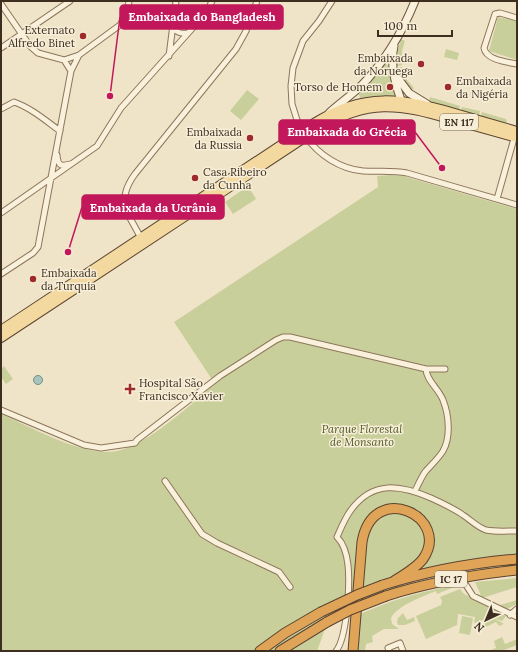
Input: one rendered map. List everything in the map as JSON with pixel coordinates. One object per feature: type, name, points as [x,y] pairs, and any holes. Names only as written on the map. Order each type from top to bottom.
[{"type":"highway","points":[[353,651],[362,542],[365,532],[369,523],[376,516],[389,510],[399,509],[408,511],[420,519],[428,533],[429,544],[426,554],[420,562],[394,581]]},
{"type":"highway","name":"IC 17","points":[[260,651],[290,630],[321,612],[353,597],[394,581],[457,566],[517,559]]},
{"type":"highway","name":"IC 17","points":[[280,651],[326,622],[350,610],[386,596],[456,578],[517,570]]},
{"type":"main road","name":"EN 117","points":[[1,330],[305,133],[322,118],[341,109],[360,103],[380,100],[516,133]]},
{"type":"main road","name":"EN 117","points":[[400,104],[430,106],[516,133]]},
{"type":"main road","points":[[1,338],[305,133],[352,113],[371,108],[400,104]]},
{"type":"street","points":[[1,48],[70,1]]},
{"type":"street","points":[[1,4],[30,46],[38,53],[64,60],[79,55],[120,25],[127,13],[129,1]]},
{"type":"street","points":[[168,57],[176,1]]},
{"type":"street","points":[[1,213],[51,180],[98,146],[121,108],[207,12],[212,1]]},
{"type":"street","points":[[141,238],[125,209],[124,204],[126,189],[135,174],[236,49],[246,31],[257,1]]},
{"type":"street","points":[[332,1],[319,21],[303,40],[293,68],[291,86],[292,104],[297,120],[316,149],[329,160],[345,167],[361,171],[394,171],[407,173],[517,205]]},
{"type":"street","points":[[400,104],[395,81],[393,49],[415,1]]},
{"type":"street","points":[[517,18],[500,13],[495,14],[484,48],[485,52],[490,57],[517,64]]},
{"type":"street","points":[[173,28],[177,32],[188,34]]},
{"type":"street","points":[[322,118],[358,88],[377,67],[398,37]]},
{"type":"street","points":[[1,274],[33,253],[38,247],[71,71],[79,55]]},
{"type":"street","points":[[64,60],[71,71]]},
{"type":"street","points":[[377,67],[385,62],[390,64],[403,86],[414,97],[430,106]]},
{"type":"street","points":[[400,104],[404,95],[403,86]]},
{"type":"street","points":[[1,109],[14,102],[28,108],[60,131]]},
{"type":"street","points":[[497,199],[516,133]]},
{"type":"street","points":[[56,150],[60,165],[64,166],[75,162]]},
{"type":"street","points":[[1,410],[80,444],[93,447],[111,447],[135,443],[220,376],[272,342],[283,337],[298,338],[426,369],[445,369]]},
{"type":"street","points":[[415,491],[424,474],[443,451],[448,426],[443,400],[436,386],[428,378],[426,369]]},
{"type":"street","points":[[165,481],[202,534],[217,543],[279,572],[290,587]]},
{"type":"street","points":[[336,651],[342,641],[344,630],[348,578],[347,559],[342,543],[337,537],[350,510],[372,492],[380,488],[390,487],[415,491],[458,512],[476,526],[486,530],[500,532],[517,531]]},
{"type":"street","points":[[466,585],[473,596],[517,618]]},
{"type":"street","points":[[510,615],[517,608]]},
{"type":"street","points":[[389,651],[388,648],[400,643],[403,651]]},
{"type":"green space","points":[[498,17],[517,21],[517,60],[489,51]]},
{"type":"green space","points":[[401,39],[405,41],[402,51],[402,65],[397,66],[398,50]]},
{"type":"green space","points":[[446,49],[459,53],[457,60],[444,57]]},
{"type":"green space","points":[[386,64],[390,67],[396,96],[360,98],[359,94],[363,91],[362,90]]},
{"type":"green space","points":[[402,67],[407,80],[414,88],[411,91],[403,80],[399,71],[398,68]]},
{"type":"green space","points":[[247,90],[259,99],[241,120],[230,111]]},
{"type":"green space","points":[[430,97],[460,106],[459,110],[429,101]]},
{"type":"green space","points":[[462,107],[480,111],[479,116],[461,111]]},
{"type":"green space","points":[[482,112],[506,119],[507,122],[505,123],[481,116]]},
{"type":"green space","name":"Parque Florestal de Monsanto","points":[[377,176],[403,176],[517,209],[517,565],[462,572],[416,581],[367,598],[331,613],[317,651],[1,651],[1,414],[53,438],[81,448],[107,452],[120,450],[135,445],[164,426],[215,384],[174,322],[378,187]]},
{"type":"green space","points":[[248,186],[256,199],[233,214],[225,202]]},
{"type":"green space","points":[[4,366],[13,379],[6,384],[1,377],[1,369]]},
{"type":"green space","points":[[517,578],[517,587],[482,598],[475,582]]},
{"type":"green space","points":[[459,585],[437,594],[436,591],[405,605],[394,613],[391,618],[392,624],[399,629],[384,629],[372,636],[373,642],[366,644],[365,651],[356,651],[360,614],[408,596]]},
{"type":"green space","points":[[460,589],[465,595],[506,616],[502,621],[494,618],[504,624],[499,626],[496,622],[478,631],[477,629],[485,626],[483,620],[474,623],[475,617],[458,614],[457,625],[426,639],[416,616],[441,605],[442,601],[440,597]]},
{"type":"green space","points":[[517,600],[517,604],[505,610],[497,606]]},
{"type":"green space","points":[[403,613],[407,620],[414,617],[415,621],[405,625],[398,625],[398,618]]},
{"type":"green space","points":[[462,616],[473,618],[470,635],[459,633]]},
{"type":"green space","points":[[502,637],[505,644],[517,639],[517,645],[502,651],[488,651],[496,648],[494,641]]},
{"type":"water","points":[[38,375],[43,380],[38,385],[33,380]]},
{"type":"place","name":"Externato Alfredo Binet","points":[[83,36]]},
{"type":"place","name":"Embaixada da Noruega","points":[[421,64]]},
{"type":"place","name":"Torso de Homem","points":[[390,87]]},
{"type":"place","name":"Embaixada da Nigéria","points":[[448,87]]},
{"type":"place","name":"Embaixada do Bangladesh","points":[[110,96]]},
{"type":"place","name":"Embaixada da Russia","points":[[250,138]]},
{"type":"place","name":"Embaixada do Grécia","points":[[442,168]]},
{"type":"place","name":"Casa Ribeiro da Cunha","points":[[195,178]]},
{"type":"place","name":"Embaixada da Ucrânia","points":[[68,252]]},
{"type":"place","name":"Embaixada da Turquia","points":[[33,279]]},
{"type":"place","name":"Hospital São Francisco Xavier","points":[[130,389]]}]
